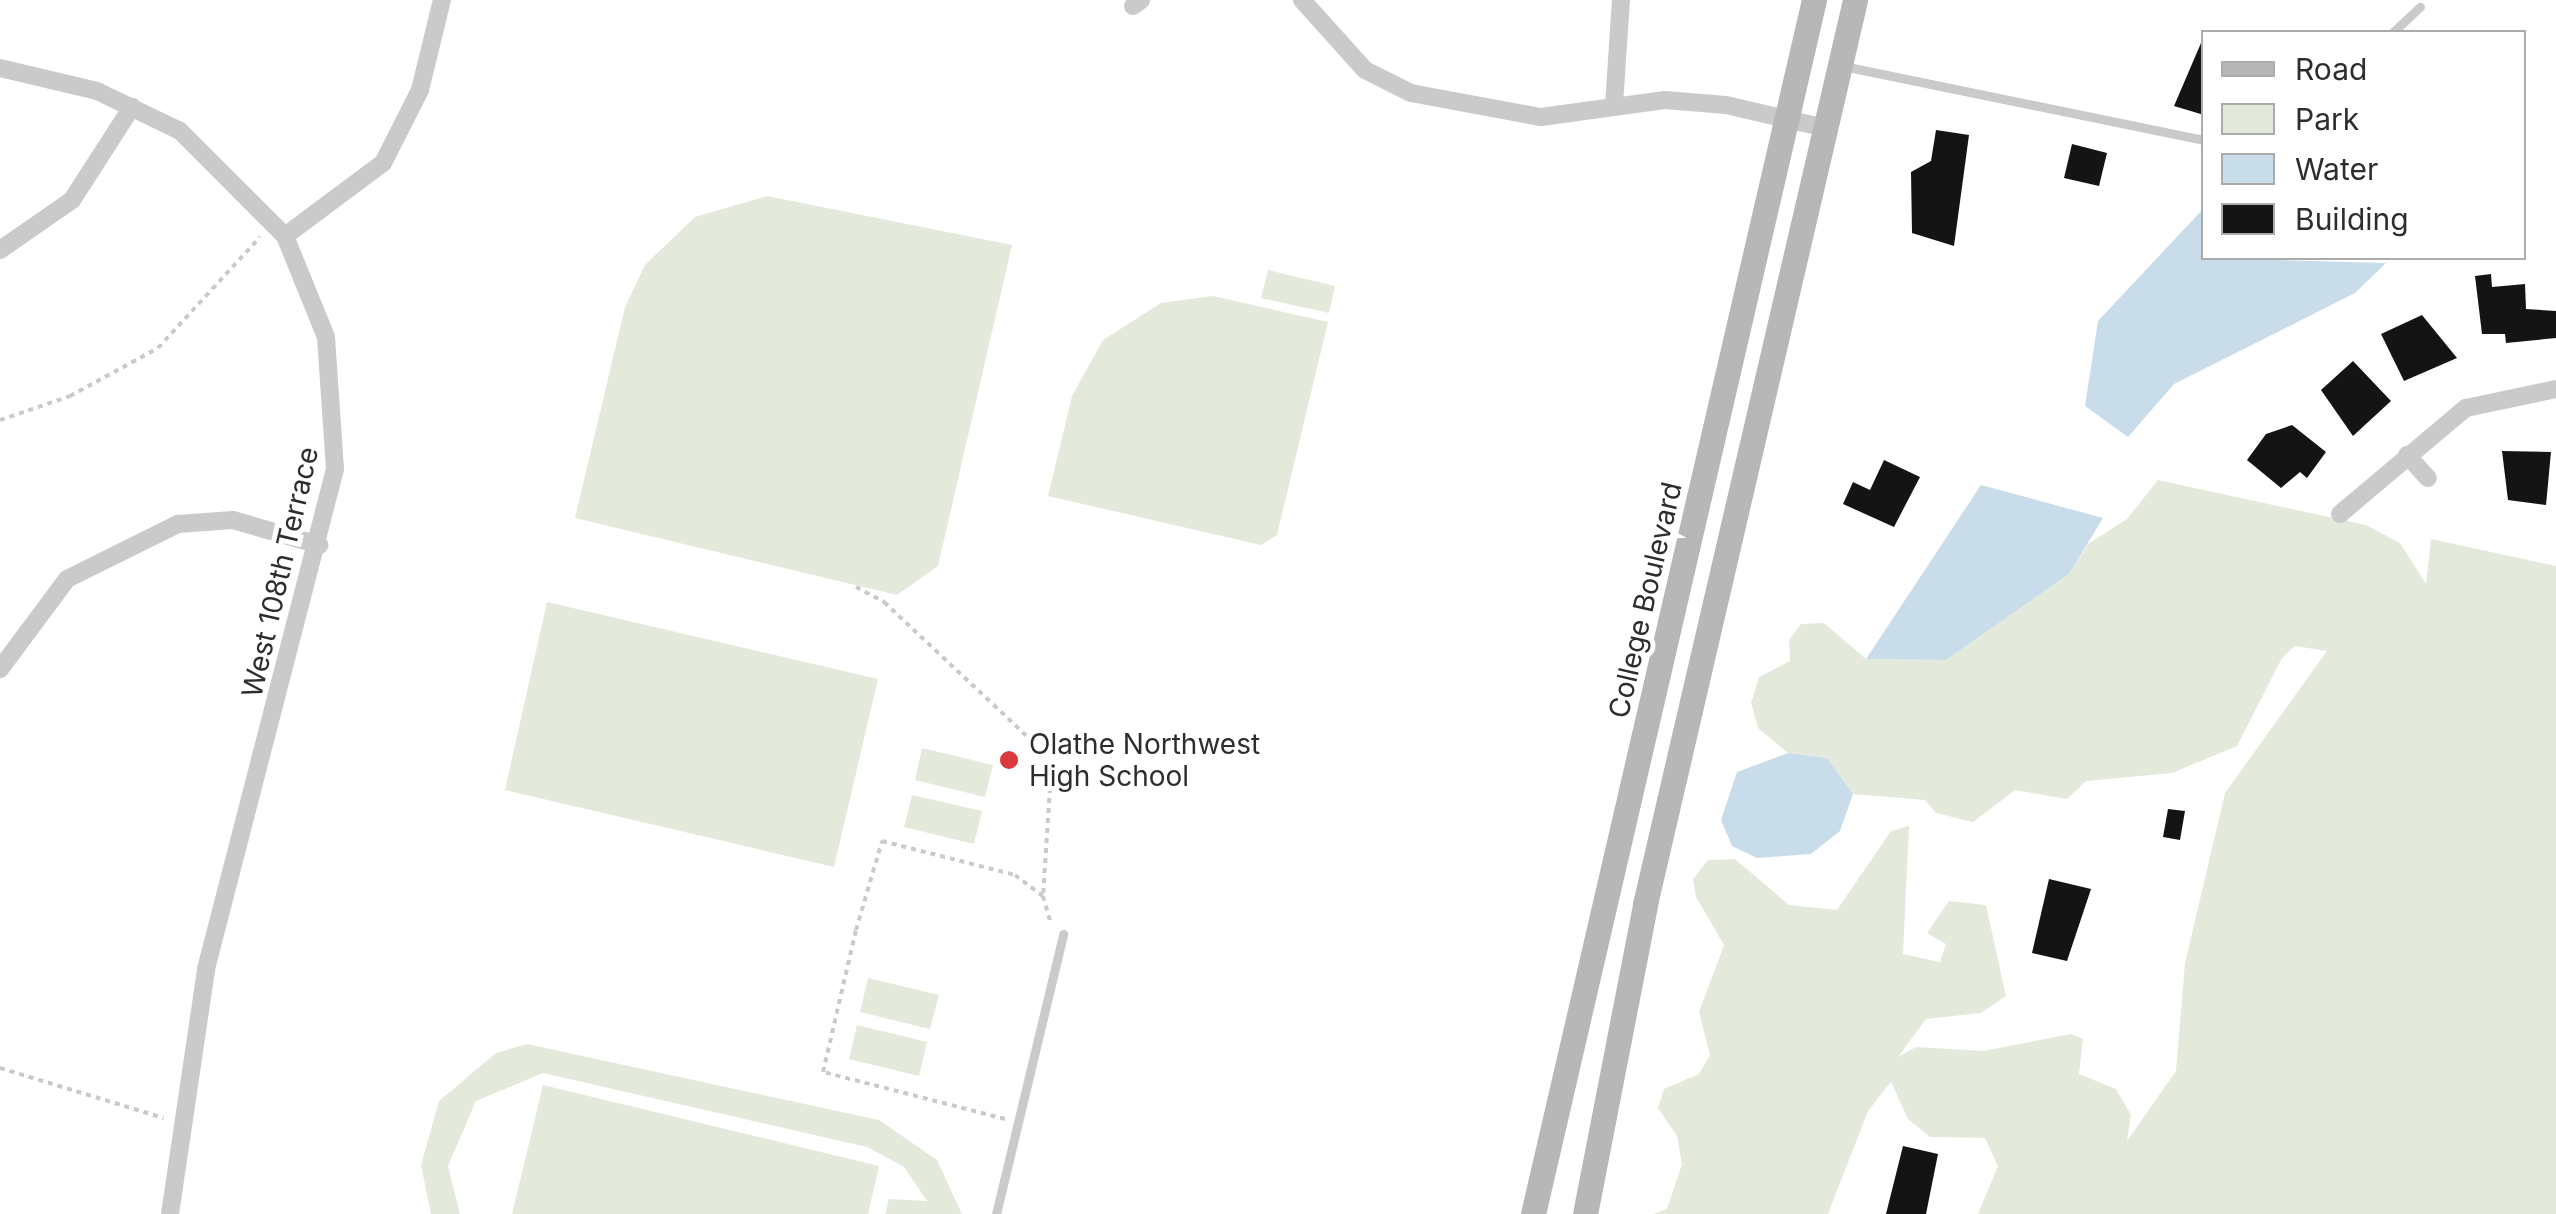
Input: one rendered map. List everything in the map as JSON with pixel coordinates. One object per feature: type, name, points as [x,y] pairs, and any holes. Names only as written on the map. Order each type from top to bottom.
[{"type":"main road","name":"College Boulevard","points":[[1532,1214],[1814,0]]},
{"type":"main road","points":[[1585,1214],[1646,904],[1855,0]]},
{"type":"street","points":[[0,68],[132,107],[189,137],[280,230],[345,199],[391,152],[420,90],[442,0]]},
{"type":"street","points":[[1302,0],[1365,70],[1411,93],[1541,117],[1614,105],[1726,105],[1826,128]]},
{"type":"street","points":[[1614,105],[1621,0]]},
{"type":"street","points":[[0,250],[72,200],[132,107]]},
{"type":"street","name":"West 108th Terrace","points":[[170,1214],[188,1124],[206,969],[335,469],[335,386],[315,304],[280,230]]},
{"type":"street","points":[[2340,514],[2466,408],[2556,388]]},
{"type":"street","points":[[2407,454],[2428,478]]},
{"type":"street","points":[[0,669],[67,579],[178,524],[233,520],[318,545]]},
{"type":"lane","points":[[2395,30],[2420,7]]},
{"type":"lane","points":[[1840,66],[2201,139]]},
{"type":"lane","points":[[996,1214],[1062,934]]},
{"type":"path","points":[[0,420],[70,396],[158,348],[280,230]]},
{"type":"path","points":[[856,587],[884,602],[1035,744],[1050,788],[1043,896],[1050,929]]},
{"type":"path","points":[[1006,1119],[823,1072],[882,842],[1014,875],[1043,896]]},
{"type":"path","points":[[0,1068],[188,1124]]},
{"type":"green space","points":[[767,196],[1012,245],[938,566],[897,595],[575,518],[625,307],[645,265],[695,217]]},
{"type":"green space","points":[[1268,270],[1335,286],[1329,313],[1261,298]]},
{"type":"green space","points":[[1213,296],[1328,322],[1277,535],[1261,545],[1048,496],[1072,396],[1103,340],[1161,303]]},
{"type":"green space","points":[[2158,480],[2366,525],[2400,543],[2426,584],[2431,539],[2556,566],[2556,1214],[1978,1214],[1998,1166],[1985,1138],[1930,1137],[1908,1119],[1891,1082],[1868,1111],[1828,1214],[1653,1214],[1667,1209],[1682,1164],[1677,1136],[1658,1108],[1664,1089],[1699,1074],[1710,1055],[1699,1012],[1724,945],[1696,897],[1693,879],[1708,860],[1735,859],[1789,905],[1837,910],[1891,831],[1909,826],[1903,954],[1940,962],[1946,944],[1927,933],[1949,901],[1986,905],[2006,996],[1981,1013],[1926,1019],[1898,1057],[1916,1047],[1983,1051],[2071,1034],[2083,1039],[2079,1074],[2116,1089],[2131,1115],[2127,1141],[2176,1071],[2185,963],[2225,793],[2327,651],[2295,646],[2282,658],[2237,746],[2172,773],[2086,781],[2067,799],[2015,790],[1973,822],[1936,813],[1925,800],[1853,794],[1827,758],[1788,753],[1758,728],[1751,703],[1759,677],[1790,661],[1789,640],[1801,624],[1824,623],[1866,659],[1946,660],[2069,574],[2088,544],[2127,519]]},
{"type":"green space","points":[[547,602],[878,679],[834,867],[505,790]]},
{"type":"green space","points":[[922,748],[993,765],[985,797],[915,780]]},
{"type":"green space","points":[[912,795],[982,811],[974,844],[904,827]]},
{"type":"green space","points":[[868,978],[939,995],[930,1029],[860,1012]]},
{"type":"green space","points":[[857,1025],[927,1042],[919,1076],[849,1059]]},
{"type":"green space","points":[[527,1044],[879,1120],[937,1160],[962,1214],[885,1214],[889,1199],[927,1201],[904,1167],[867,1147],[543,1073],[476,1101],[448,1166],[460,1214],[431,1214],[421,1165],[439,1101],[496,1053]]},
{"type":"green space","points":[[543,1085],[879,1166],[868,1214],[512,1214]]},
{"type":"water","points":[[2201,211],[2201,260],[2386,263],[2355,293],[2174,384],[2128,437],[2085,406],[2098,321]]},
{"type":"water","points":[[1981,485],[2103,518],[2069,574],[1946,660],[1866,659]]},
{"type":"water","points":[[1788,753],[1827,758],[1853,794],[1840,831],[1811,854],[1757,858],[1732,846],[1721,820],[1737,772]]},
{"type":"building","points":[[2201,43],[2201,114],[2174,106]]},
{"type":"building","points":[[1936,130],[1969,135],[1954,246],[1912,233],[1911,172],[1931,161]]},
{"type":"building","points":[[2072,144],[2107,153],[2099,186],[2064,178]]},
{"type":"building","points":[[2491,274],[2492,287],[2525,284],[2526,309],[2556,311],[2556,338],[2506,343],[2505,334],[2482,334],[2475,276]]},
{"type":"building","points":[[2422,315],[2457,358],[2404,381],[2381,334]]},
{"type":"building","points":[[2353,361],[2391,401],[2353,436],[2321,390]]},
{"type":"building","points":[[2292,425],[2326,452],[2307,478],[2300,472],[2281,488],[2247,460],[2266,434]]},
{"type":"building","points":[[2502,451],[2551,452],[2546,505],[2508,500]]},
{"type":"building","points":[[1884,460],[1920,477],[1894,527],[1843,504],[1853,482],[1870,490]]},
{"type":"building","points":[[2168,809],[2185,811],[2180,840],[2163,837]]},
{"type":"building","points":[[2049,879],[2091,889],[2067,961],[2032,953]]},
{"type":"building","points":[[1903,1146],[1938,1154],[1926,1214],[1886,1214]]},
{"type":"place","name":"Olathe Northwest High School","points":[[1009,760]]}]
